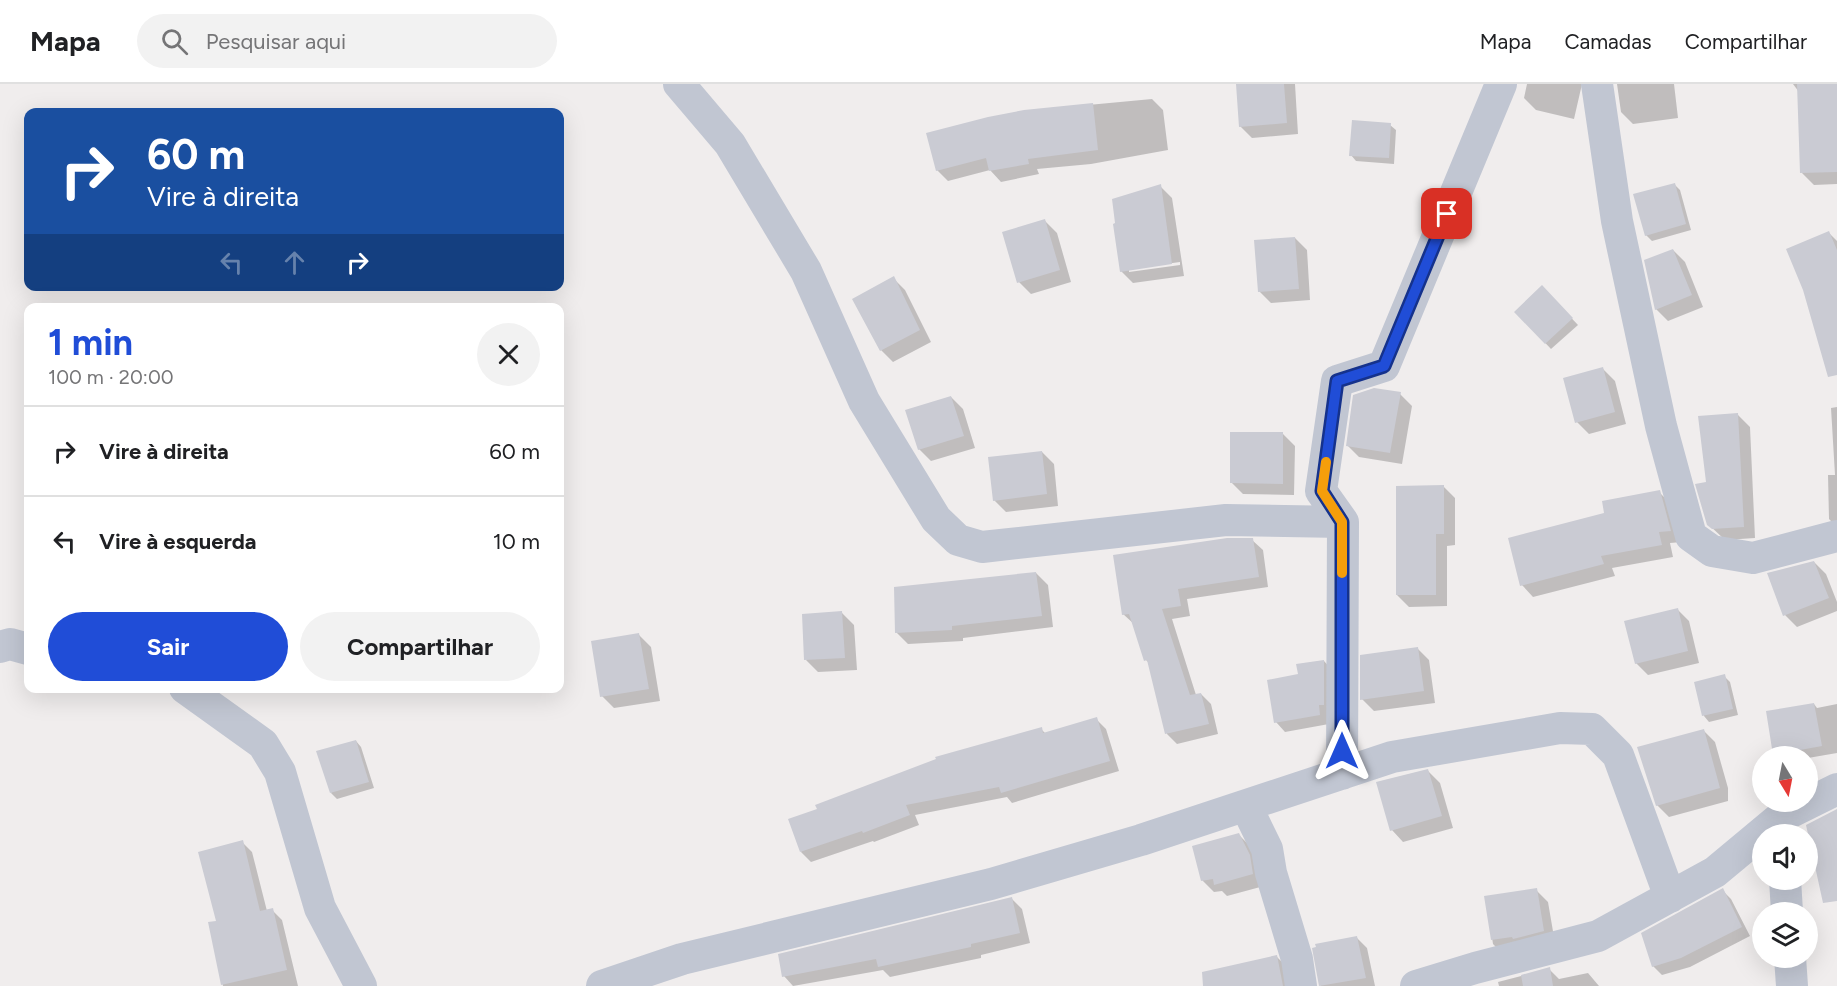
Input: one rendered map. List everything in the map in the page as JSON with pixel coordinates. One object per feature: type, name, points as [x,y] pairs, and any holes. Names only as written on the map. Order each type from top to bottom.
[{"type":"street","points":[[679,84],[730,144],[806,271],[864,401],[936,519],[958,540],[982,547],[1226,520],[1342,522]]},
{"type":"street","points":[[1342,774],[1342,522],[1322,491],[1337,381],[1384,366],[1501,84]]},
{"type":"street","points":[[1597,84],[1617,221],[1660,426],[1691,536],[1712,550],[1753,558],[1837,536]]},
{"type":"street","points":[[0,647],[10,644],[24,648]]},
{"type":"street","points":[[192,693],[263,744],[280,772],[320,908],[361,986]]},
{"type":"street","points":[[602,986],[682,959],[992,884],[1141,840],[1403,755],[1560,728],[1592,729],[1618,755],[1670,897]]},
{"type":"street","points":[[1783,824],[1837,789]]},
{"type":"street","points":[[1246,806],[1267,849],[1271,873],[1297,959],[1301,986]]},
{"type":"street","points":[[1416,986],[1598,936],[1715,872],[1752,846]]},
{"type":"street","points":[[1791,968],[1792,986]]},
{"type":"building","points":[[1236,84],[1284,84],[1287,123],[1239,127]]},
{"type":"building","points":[[1797,84],[1837,84],[1837,172],[1800,173]]},
{"type":"building","points":[[1093,103],[1098,150],[1028,159],[1029,164],[989,171],[986,158],[936,171],[926,133],[1024,110]]},
{"type":"building","points":[[1352,120],[1391,123],[1389,158],[1349,156]]},
{"type":"building","points":[[1675,183],[1686,224],[1645,236],[1633,194]]},
{"type":"building","points":[[1161,184],[1172,264],[1120,272],[1112,199]]},
{"type":"building","points":[[1045,219],[1060,270],[1017,283],[1002,232]]},
{"type":"building","points":[[1829,231],[1837,250],[1837,375],[1828,377],[1803,290],[1786,249]]},
{"type":"building","points":[[1295,237],[1299,289],[1258,292],[1254,240]]},
{"type":"building","points":[[1673,249],[1692,295],[1655,310],[1644,260]]},
{"type":"building","points":[[894,276],[920,330],[880,351],[852,299]]},
{"type":"building","points":[[1542,285],[1573,318],[1545,344],[1514,312]]},
{"type":"building","points":[[1603,367],[1615,412],[1575,423],[1563,378]]},
{"type":"building","points":[[1374,388],[1401,392],[1390,453],[1346,446],[1353,395]]},
{"type":"building","points":[[951,396],[964,436],[918,450],[905,410]]},
{"type":"building","points":[[1738,413],[1744,527],[1712,529],[1707,525],[1695,484],[1706,482],[1698,416]]},
{"type":"building","points":[[1230,432],[1283,432],[1283,484],[1230,483]]},
{"type":"building","points":[[1042,451],[1047,494],[993,501],[988,457]]},
{"type":"building","points":[[1444,485],[1444,534],[1436,534],[1436,595],[1396,595],[1396,486]]},
{"type":"building","points":[[1660,490],[1671,531],[1659,532],[1662,545],[1601,556],[1604,564],[1520,586],[1508,538],[1604,513],[1602,501]]},
{"type":"building","points":[[1227,538],[1253,538],[1259,577],[1178,589],[1181,606],[1162,609],[1190,695],[1201,693],[1209,724],[1165,734],[1147,660],[1144,661],[1129,614],[1122,615],[1113,555]]},
{"type":"building","points":[[1814,561],[1829,598],[1783,616],[1767,573]]},
{"type":"building","points":[[1036,572],[1042,616],[952,626],[952,630],[895,633],[894,587]]},
{"type":"building","points":[[1678,608],[1688,651],[1635,664],[1624,621]]},
{"type":"building","points":[[842,611],[845,658],[804,660],[802,614]]},
{"type":"building","points":[[639,633],[649,689],[600,697],[591,641]]},
{"type":"building","points":[[1418,647],[1424,691],[1360,700],[1360,655]]},
{"type":"building","points":[[1324,660],[1324,705],[1319,705],[1320,715],[1274,723],[1267,680],[1298,674],[1296,664]]},
{"type":"building","points":[[1725,674],[1733,709],[1702,716],[1694,682]]},
{"type":"building","points":[[1814,703],[1822,746],[1772,746],[1766,711]]},
{"type":"building","points":[[1097,717],[1110,761],[1001,793],[999,787],[906,805],[910,815],[863,833],[862,831],[800,852],[788,819],[817,809],[815,805],[936,759],[935,757],[1042,727],[1043,733]]},
{"type":"building","points":[[1704,729],[1720,788],[1656,806],[1637,747]]},
{"type":"building","points":[[356,740],[369,782],[330,793],[316,751]]},
{"type":"building","points":[[1428,769],[1442,816],[1390,831],[1376,782]]},
{"type":"building","points":[[1837,809],[1837,901],[1823,903],[1818,880],[1818,824],[1808,824]]},
{"type":"building","points":[[1239,833],[1250,855],[1253,874],[1214,885],[1213,879],[1201,881],[1192,846]]},
{"type":"building","points":[[243,840],[260,911],[273,908],[287,970],[221,985],[208,922],[216,921],[198,852]]},
{"type":"building","points":[[1537,888],[1544,931],[1513,939],[1512,937],[1491,940],[1484,896]]},
{"type":"building","points":[[1723,888],[1742,927],[1681,958],[1652,967],[1641,933]]},
{"type":"building","points":[[1012,897],[1020,933],[971,944],[971,947],[878,967],[876,959],[782,977],[778,954]]},
{"type":"building","points":[[1357,936],[1366,978],[1319,986],[1312,948],[1316,947],[1315,944]]},
{"type":"building","points":[[1277,955],[1283,986],[1203,986],[1202,972]]},
{"type":"building","points":[[1550,967],[1553,986],[1523,986],[1521,975]]},
{"type":"slow traffic","points":[[1326,462],[1322,491],[1342,522],[1342,573]]},
{"type":"route","points":[[1342,751],[1342,522],[1322,491],[1337,381],[1384,366],[1447,214]]}]
